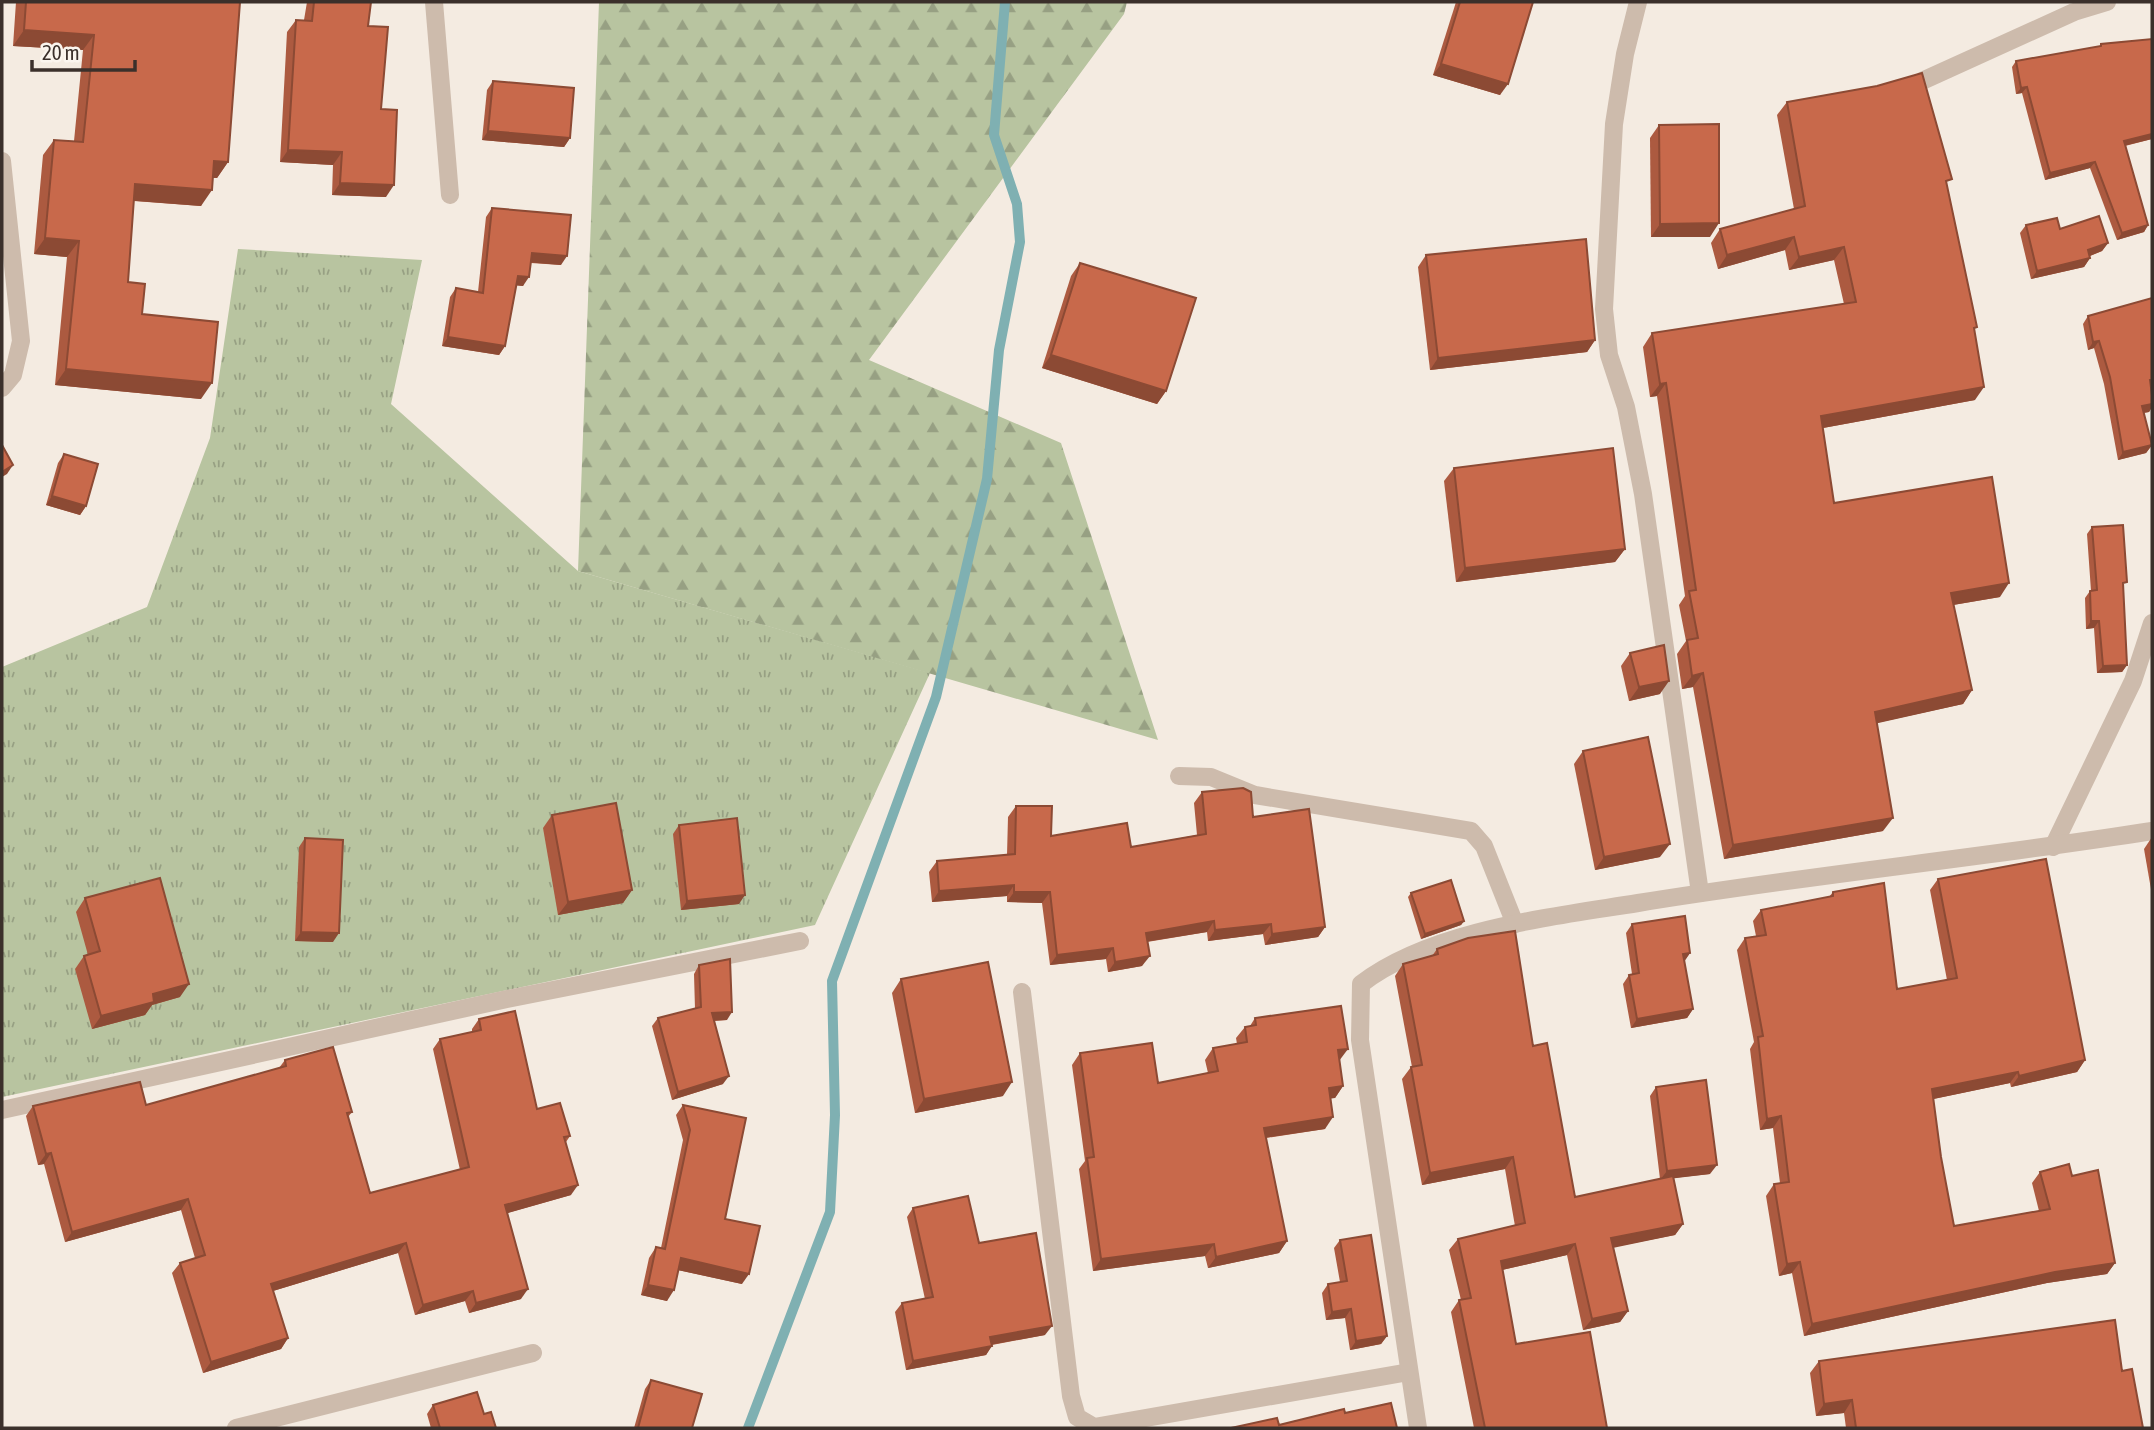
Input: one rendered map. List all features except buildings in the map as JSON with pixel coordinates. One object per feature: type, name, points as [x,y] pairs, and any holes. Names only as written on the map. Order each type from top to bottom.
[{"type":"street","points":[[434,2],[450,195]]},
{"type":"street","points":[[1638,2],[1625,54],[1614,124],[1604,309],[1609,355],[1626,407],[1643,494],[1699,893]]},
{"type":"street","points":[[1923,81],[2074,12],[2107,2]]},
{"type":"street","points":[[2,161],[22,341],[13,375],[2,388]]},
{"type":"street","points":[[2053,847],[2133,681],[2152,622]]},
{"type":"street","points":[[1180,776],[1211,777],[1255,795],[1471,831],[1484,846],[1515,924]]},
{"type":"street","points":[[1418,1428],[1360,1040],[1361,984],[1380,969],[1418,954],[1470,934],[1515,924],[1699,893],[2053,847],[2152,831]]},
{"type":"street","points":[[2,1110],[507,999],[800,941]]},
{"type":"street","points":[[1022,992],[1071,1396],[1077,1417],[1094,1427],[1409,1373]]},
{"type":"street","points":[[236,1428],[533,1353]]},
{"type":"green space","points":[[599,2],[1127,2],[1124,14],[869,360],[1061,443],[1158,740],[578,571]]},
{"type":"green space","points":[[238,249],[422,260],[391,404],[578,571],[930,673],[815,925],[2,1097],[2,667],[147,607],[210,438]]},
{"type":"waterway","points":[[748,1428],[830,1212],[835,1115],[832,981],[936,697],[987,479],[999,350],[1020,242],[1017,204],[994,135],[1005,2]]}]
